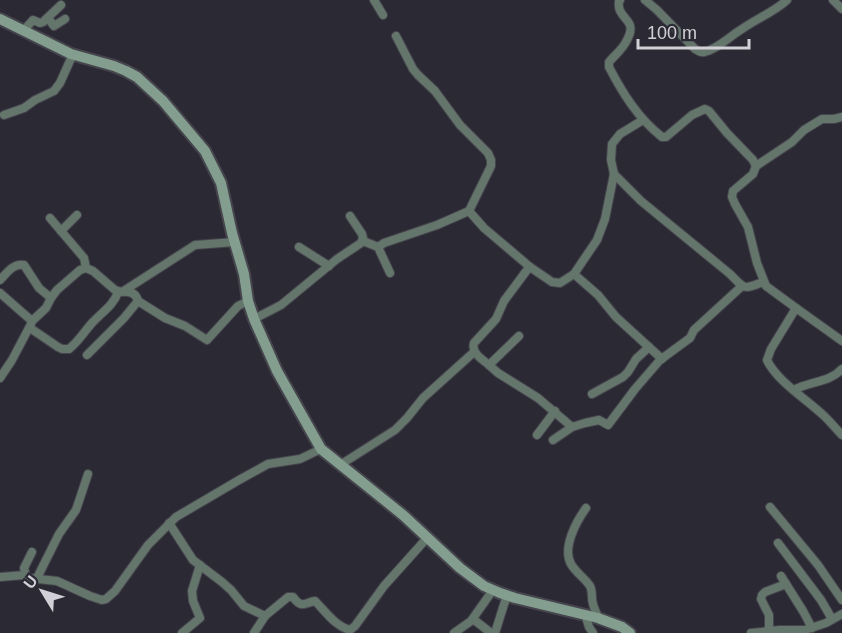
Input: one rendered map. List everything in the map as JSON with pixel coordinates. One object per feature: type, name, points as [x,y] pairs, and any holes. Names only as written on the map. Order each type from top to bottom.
[{"type":"street","points":[[374,0],[383,15]]},
{"type":"street","points":[[620,0],[618,1],[620,12],[632,28],[627,41],[609,62],[609,67],[622,93],[643,120],[666,138],[692,115],[705,109],[756,166]]},
{"type":"street","points":[[645,0],[695,49],[705,52],[723,43],[742,28],[787,0]]},
{"type":"street","points":[[832,0],[842,9]]},
{"type":"street","points":[[23,31],[32,20],[42,23],[61,4]]},
{"type":"street","points":[[48,18],[54,26],[65,19]]},
{"type":"street","points":[[0,19],[73,54],[126,71],[137,77],[163,101],[205,151],[220,183],[254,320],[277,371],[321,449],[403,515],[471,577],[507,596],[585,614],[622,627],[630,633]]},
{"type":"street","points":[[378,247],[469,211],[491,166],[488,153],[413,69],[396,36]]},
{"type":"street","points":[[4,115],[24,108],[54,91],[73,54]]},
{"type":"street","points":[[842,117],[822,119],[812,124],[792,142],[756,166],[753,174],[734,191],[732,197],[748,227],[763,282],[769,290],[842,340]]},
{"type":"street","points":[[469,211],[484,228],[530,267],[552,282],[560,283],[574,274],[597,240],[605,219],[614,174],[611,160],[612,144],[620,134],[643,120]]},
{"type":"street","points":[[614,174],[641,201],[742,286],[748,288],[763,282]]},
{"type":"street","points":[[61,231],[77,215]]},
{"type":"street","points":[[350,216],[362,234],[363,241]]},
{"type":"street","points":[[50,218],[84,258],[86,268]]},
{"type":"street","points":[[0,293],[31,324],[62,349],[69,349],[120,292],[195,245],[232,232]]},
{"type":"street","points":[[363,241],[378,247],[390,273]]},
{"type":"street","points":[[254,320],[281,305],[363,241]]},
{"type":"street","points":[[299,247],[329,266]]},
{"type":"street","points":[[0,280],[15,265],[24,265],[39,288],[51,298]]},
{"type":"street","points":[[530,267],[504,301],[496,319],[472,348],[498,373],[538,398],[572,427]]},
{"type":"street","points":[[0,378],[31,324],[46,308],[57,290],[76,272],[86,268],[93,271],[106,284],[120,292],[131,292],[138,301],[207,340],[238,306],[248,302]]},
{"type":"street","points":[[574,274],[662,359]]},
{"type":"street","points":[[553,440],[572,427],[599,420],[608,424],[662,359],[690,338],[694,330],[742,286]]},
{"type":"street","points":[[87,355],[138,301]]},
{"type":"street","points":[[796,308],[771,349],[767,360],[770,366],[824,415],[842,435]]},
{"type":"street","points":[[489,365],[519,336]]},
{"type":"street","points":[[592,394],[623,377],[636,359],[649,347]]},
{"type":"street","points":[[340,465],[395,430],[423,398],[474,352]]},
{"type":"street","points":[[794,390],[832,377],[842,369]]},
{"type":"street","points":[[537,435],[555,411]]},
{"type":"street","points":[[32,552],[24,568],[29,578],[57,581],[90,596],[106,599],[115,591],[148,545],[185,512],[268,464],[300,459],[321,449]]},
{"type":"street","points":[[36,579],[59,534],[76,510],[88,474]]},
{"type":"street","points":[[770,507],[818,565],[842,600]]},
{"type":"street","points":[[586,508],[577,520],[568,555],[572,565],[589,585],[598,618]]},
{"type":"street","points":[[169,524],[189,554],[200,565],[231,590],[243,606],[265,616]]},
{"type":"street","points":[[254,633],[265,616],[291,596],[301,605],[315,602],[335,622],[347,630],[353,629],[384,585],[427,538]]},
{"type":"street","points":[[778,543],[821,600],[832,620]]},
{"type":"street","points":[[182,633],[200,618],[193,601],[192,591],[200,565]]},
{"type":"street","points":[[0,577],[25,574]]},
{"type":"street","points":[[781,576],[812,628]]},
{"type":"street","points":[[769,632],[769,615],[761,599],[762,595],[786,584]]},
{"type":"street","points":[[454,633],[473,619],[493,590]]},
{"type":"street","points":[[473,619],[493,633],[507,596]]},
{"type":"street","points":[[585,614],[592,633]]},
{"type":"street","points":[[751,633],[805,630],[842,614]]}]
